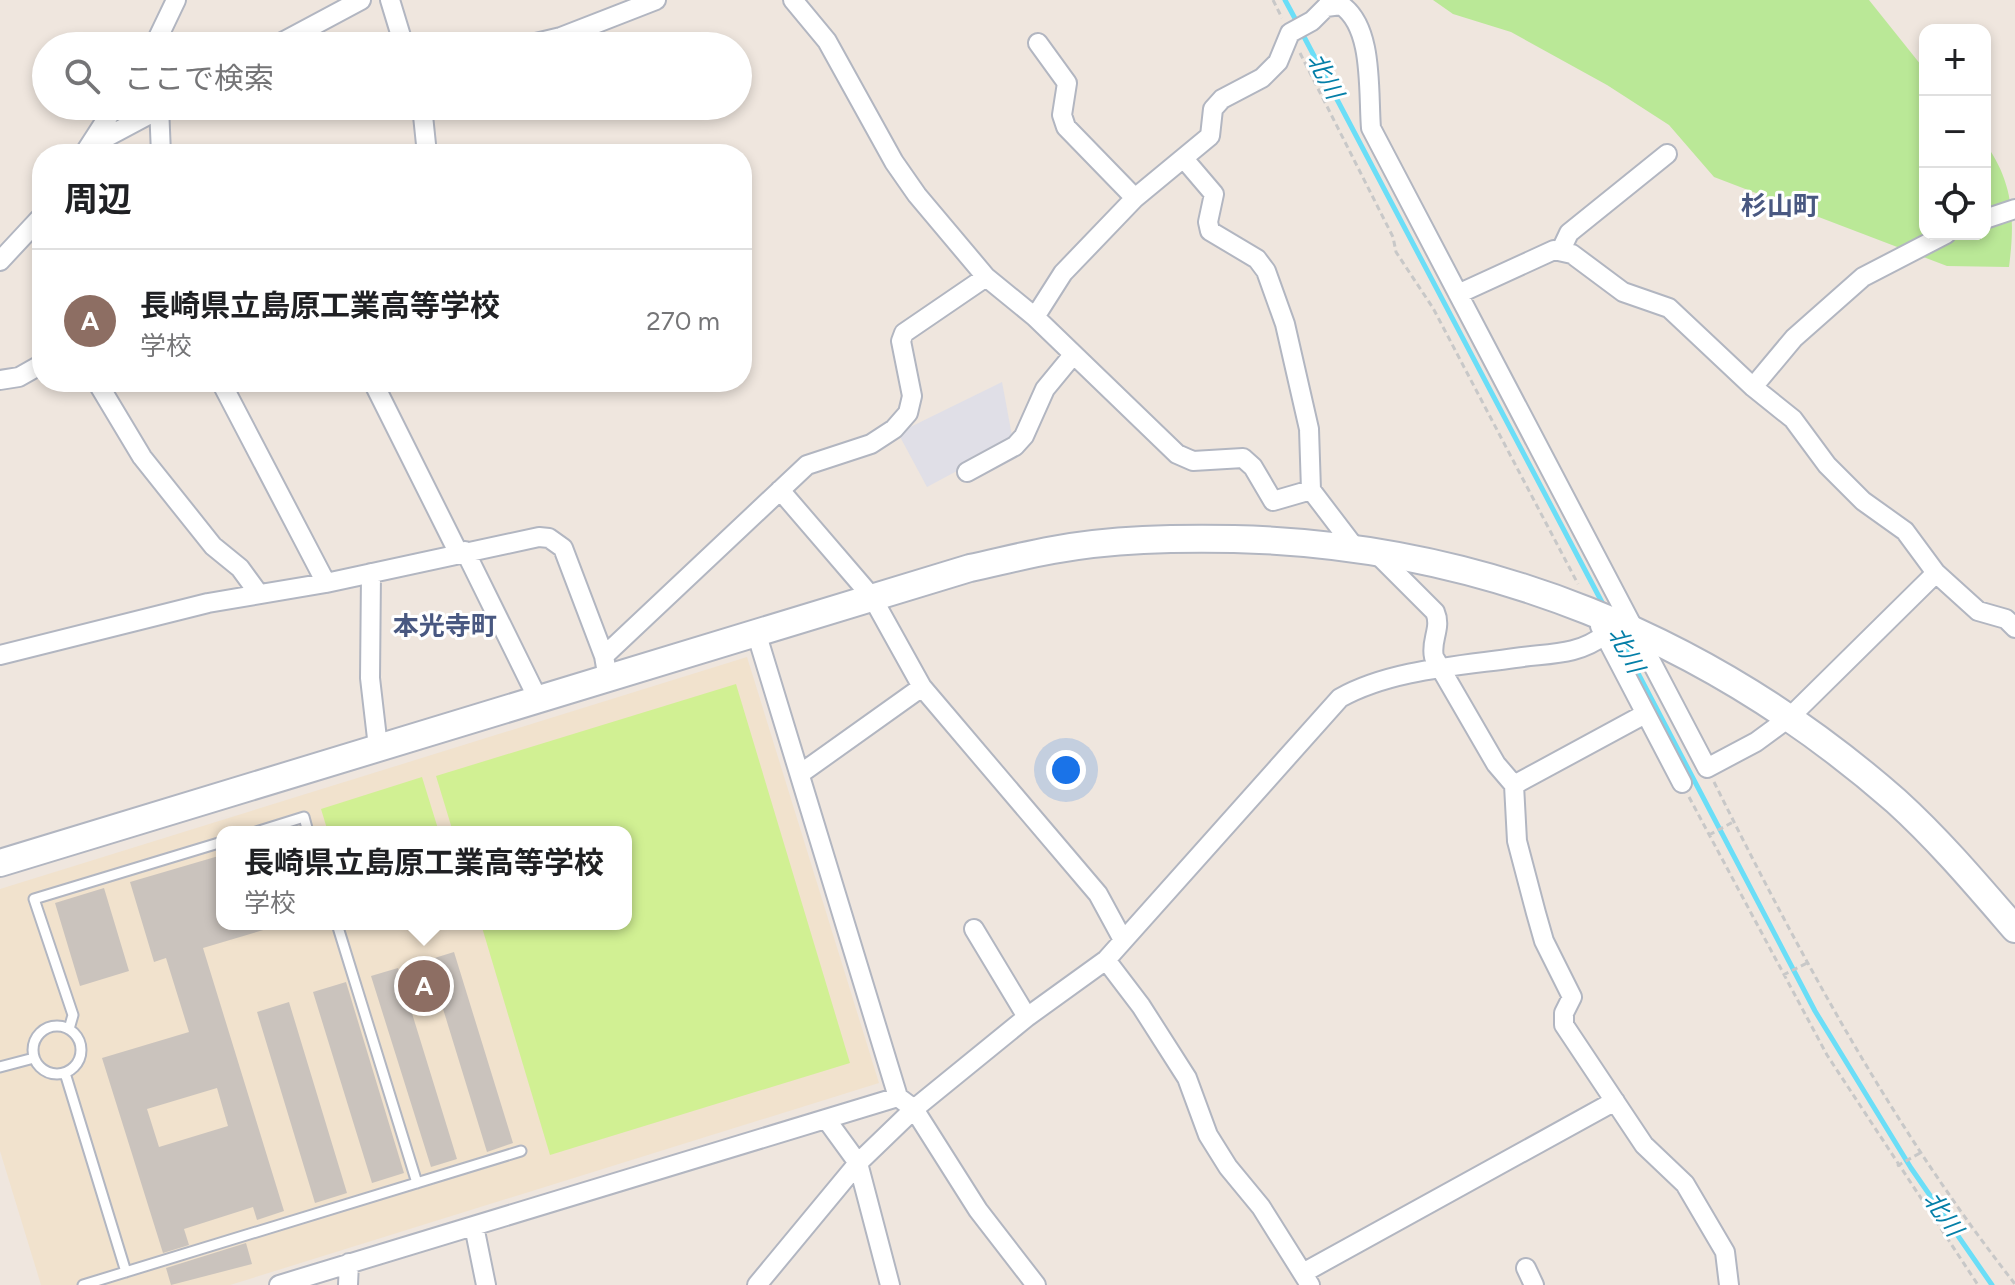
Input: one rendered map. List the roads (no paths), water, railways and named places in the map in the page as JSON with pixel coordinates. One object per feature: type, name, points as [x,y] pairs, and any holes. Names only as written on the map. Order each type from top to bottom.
[{"type":"street","points":[[161,32],[176,0]]},
{"type":"street","points":[[301,32],[361,0]]},
{"type":"street","points":[[390,0],[400,32]]},
{"type":"street","points":[[574,32],[656,0]]},
{"type":"street","points":[[793,0],[827,41],[894,162],[917,195],[986,277],[1035,317],[1177,454],[1193,461],[1243,458],[1253,467],[1273,501],[1311,490]]},
{"type":"street","points":[[1035,317],[1063,273],[1135,198],[1185,160],[1210,136],[1213,109],[1222,99],[1262,78],[1278,62],[1299,28],[1324,3],[1341,5],[1357,22],[1364,48],[1371,128],[1707,768],[1756,742],[1790,717],[1936,573]]},
{"type":"street","points":[[1038,43],[1067,83],[1062,115],[1066,127],[1135,198]]},
{"type":"street","points":[[90,144],[106,120]]},
{"type":"street","points":[[93,144],[138,120]]},
{"type":"street","points":[[161,120],[161,144]]},
{"type":"street","points":[[423,120],[426,144]]},
{"type":"street","points":[[1561,250],[1569,233],[1667,154]]},
{"type":"street","points":[[1185,160],[1214,194],[1208,222],[1210,231],[1257,259],[1266,271],[1285,324],[1306,415],[1313,470],[1311,490],[1365,550],[1435,612],[1438,627],[1432,653],[1496,764],[1514,785],[1517,841],[1536,913],[1544,941],[1572,997],[1564,1013],[1564,1025],[1644,1145],[1685,1184],[1725,1252],[1729,1285]]},
{"type":"street","points":[[1991,217],[2015,209]]},
{"type":"street","points":[[0,261],[32,227]]},
{"type":"street","points":[[1753,387],[1794,338],[1863,277],[1934,240]]},
{"type":"street","points":[[1458,294],[1548,251],[1561,250],[1572,254],[1623,292],[1669,308],[1753,387],[1793,419],[1827,465],[1863,501],[1905,531],[1936,573],[1978,611],[2006,619],[2015,628]]},
{"type":"street","points":[[606,668],[807,465],[871,444],[894,429],[908,413],[912,396],[901,341],[904,333],[986,277]]},
{"type":"street","points":[[967,472],[1015,446],[1024,436],[1045,389],[1073,355]]},
{"type":"street","points":[[0,380],[19,377],[32,370]]},
{"type":"street","points":[[103,392],[142,457],[213,546],[240,568],[259,594]]},
{"type":"street","points":[[226,392],[326,583]]},
{"type":"street","points":[[378,392],[538,699]]},
{"type":"street","points":[[780,490],[872,597],[922,687],[1098,894],[1123,940]]},
{"type":"street","points":[[0,655],[208,603],[326,583],[539,537],[556,541],[563,548],[606,668]]},
{"type":"street","points":[[0,863],[538,699],[606,668],[756,632],[970,568],[1055,549],[1121,542],[1292,541],[1455,566],[1516,582],[1600,621],[1633,630],[1730,680],[1790,717],[1896,801],[1940,844],[2015,929]]},
{"type":"street","points":[[371,573],[370,678],[378,747]]},
{"type":"street","points":[[757,1285],[858,1163],[914,1109],[1027,1017],[1106,960],[1340,698],[1364,685],[1441,669],[1577,651],[1600,621]]},
{"type":"street","points":[[1600,621],[1682,783]]},
{"type":"street","points":[[756,632],[898,1097],[914,1109],[978,1210],[1036,1285]]},
{"type":"street","points":[[800,774],[922,687]]},
{"type":"street","points":[[1514,785],[1645,714]]},
{"type":"street","points":[[974,929],[1027,1017]]},
{"type":"street","points":[[1106,960],[1141,1006],[1187,1078],[1208,1135],[1228,1167],[1261,1207],[1307,1279],[1615,1101]]},
{"type":"street","points":[[279,1285],[898,1097]]},
{"type":"street","points":[[826,1119],[858,1163],[890,1285]]},
{"type":"street","points":[[474,1226],[486,1285]]},
{"type":"street","points":[[348,1285],[349,1263]]},
{"type":"lane","points":[[275,826],[304,817],[306,826]]},
{"type":"lane","points":[[69,1029],[45,1029],[35,1042],[34,1058],[43,1070],[65,1073],[77,1064],[81,1049],[69,1029],[73,1015],[34,899],[216,844]]},
{"type":"lane","points":[[339,930],[417,1183]]},
{"type":"lane","points":[[0,1067],[34,1058]]},
{"type":"lane","points":[[65,1073],[126,1272]]},
{"type":"lane","points":[[83,1285],[521,1151]]},
{"type":"waterway","name":"北川","points":[[1285,0],[1298,24]]},
{"type":"waterway","name":"北川","points":[[1302,33],[1605,608]]},
{"type":"waterway","name":"北川","points":[[1618,635],[1815,1011],[1911,1168],[1992,1285]]},
{"type":"place","name":"長崎県立島原工業高等学校","points":[[424,986]]},
{"type":"district","name":"杉山町","points":[[1780,206]]},
{"type":"district","name":"本光寺町","points":[[445,626]]}]
